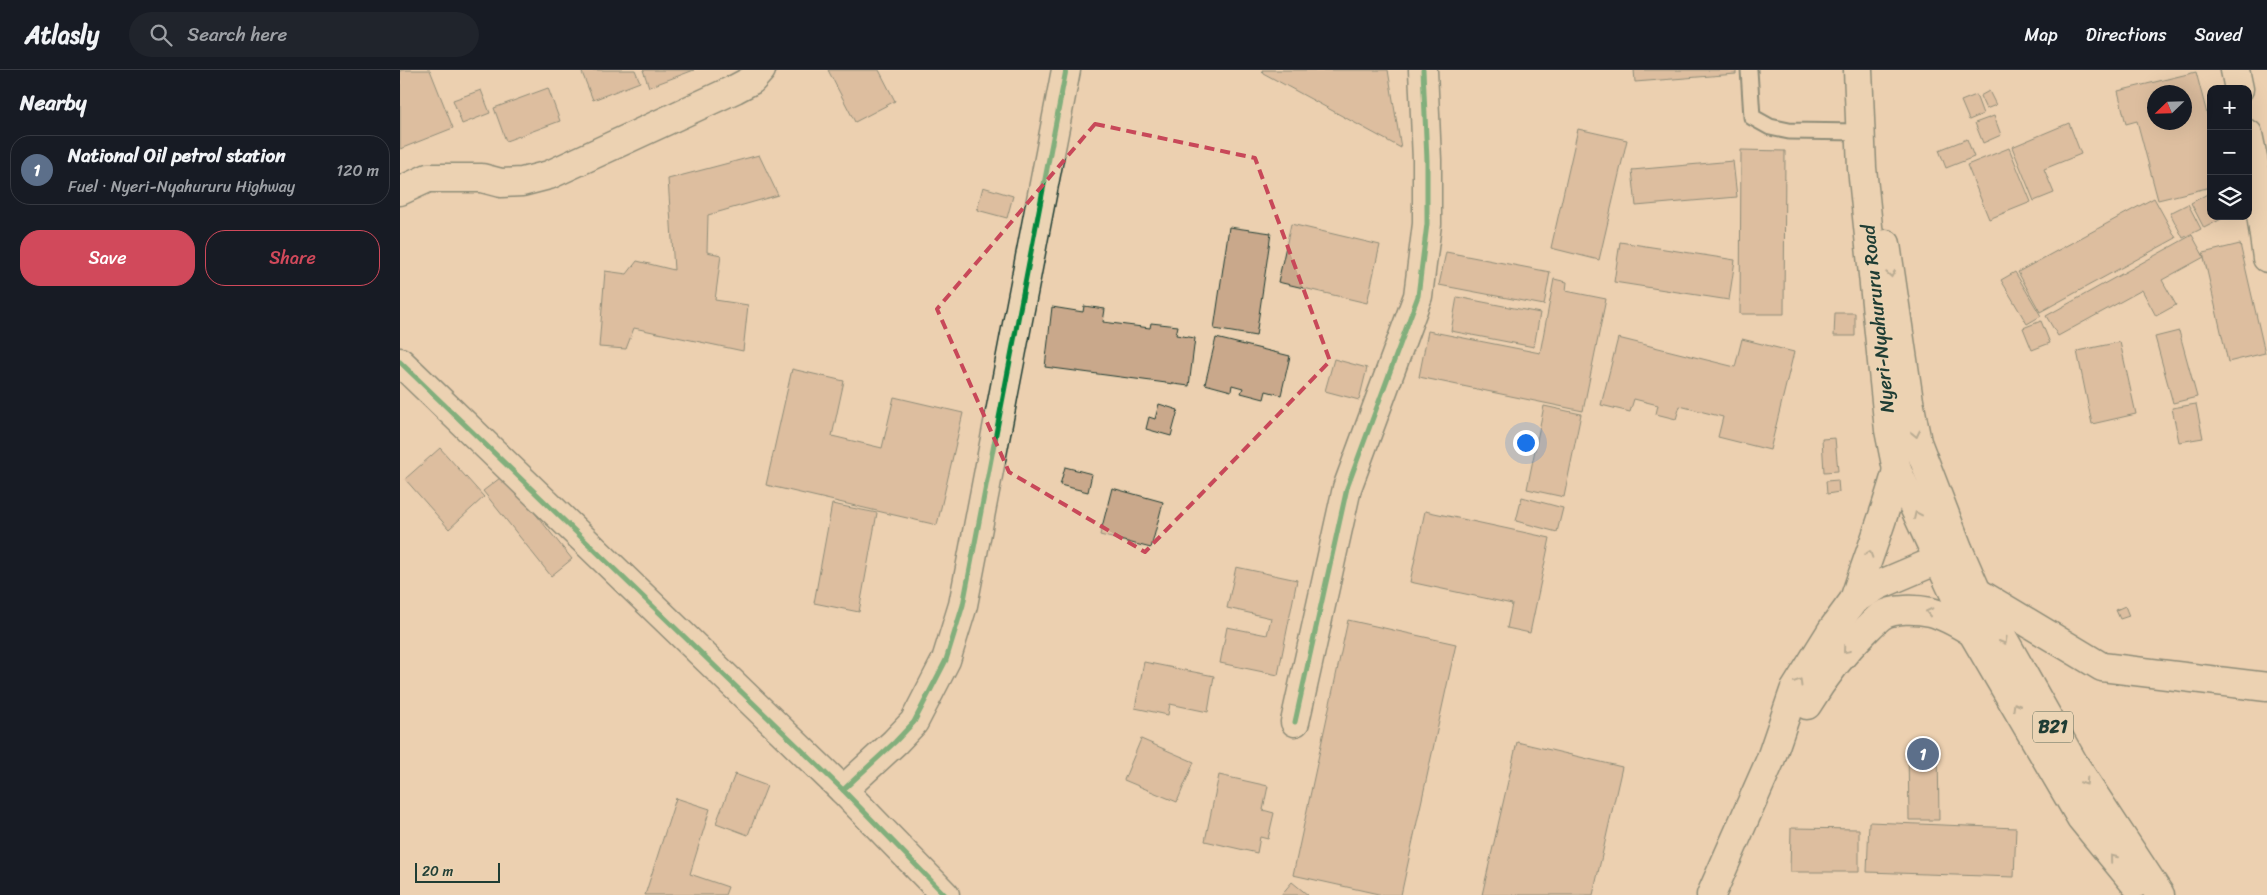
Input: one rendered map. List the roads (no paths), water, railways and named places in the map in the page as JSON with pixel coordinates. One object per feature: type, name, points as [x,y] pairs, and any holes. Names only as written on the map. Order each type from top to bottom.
[{"type":"main road","points":[[400,191],[428,178],[482,178],[501,183],[522,182],[549,176],[735,89],[752,80],[761,70]]},
{"type":"main road","points":[[843,790],[914,722],[946,660],[955,634],[963,606],[1066,70]]},
{"type":"main road","points":[[1295,722],[1347,488],[1418,296],[1427,224],[1427,160],[1423,70]]},
{"type":"main road","name":"Nyeri-Nyahururu Road","points":[[1858,70],[1860,132],[1878,343],[1889,430],[1897,470],[1949,555]]},
{"type":"main road","name":"Nyeri-Nyahururu Road","points":[[1858,70],[1909,401],[1917,442],[1949,555]]},
{"type":"main road","points":[[2235,70],[2238,85]]},
{"type":"main road","points":[[2252,153],[2267,258]]},
{"type":"main road","points":[[404,373],[843,790],[944,895]]},
{"type":"main road","name":"B21","points":[[1711,895],[1770,761],[1794,691],[1832,630],[1854,600],[1871,546],[1887,508],[1897,470]]},
{"type":"main road","name":"B21","points":[[1949,555],[1976,592],[2074,764],[2160,895]]},
{"type":"main road","name":"B21","points":[[1854,600],[1897,575],[1949,555]]},
{"type":"main road","name":"B21","points":[[1949,555],[1972,632],[2081,818],[2144,895]]},
{"type":"main road","points":[[1976,592],[2102,667],[2267,687]]},
{"type":"main road","name":"B21","points":[[1770,761],[1823,678],[1850,645],[1881,616],[1894,611],[1917,610],[1931,612],[1948,618],[1972,632]]},
{"type":"lane","points":[[1749,70],[1752,117],[1770,127],[1789,131],[1860,132]]},
{"type":"place","name":"National Oil petrol station","points":[[1923,754]]}]
